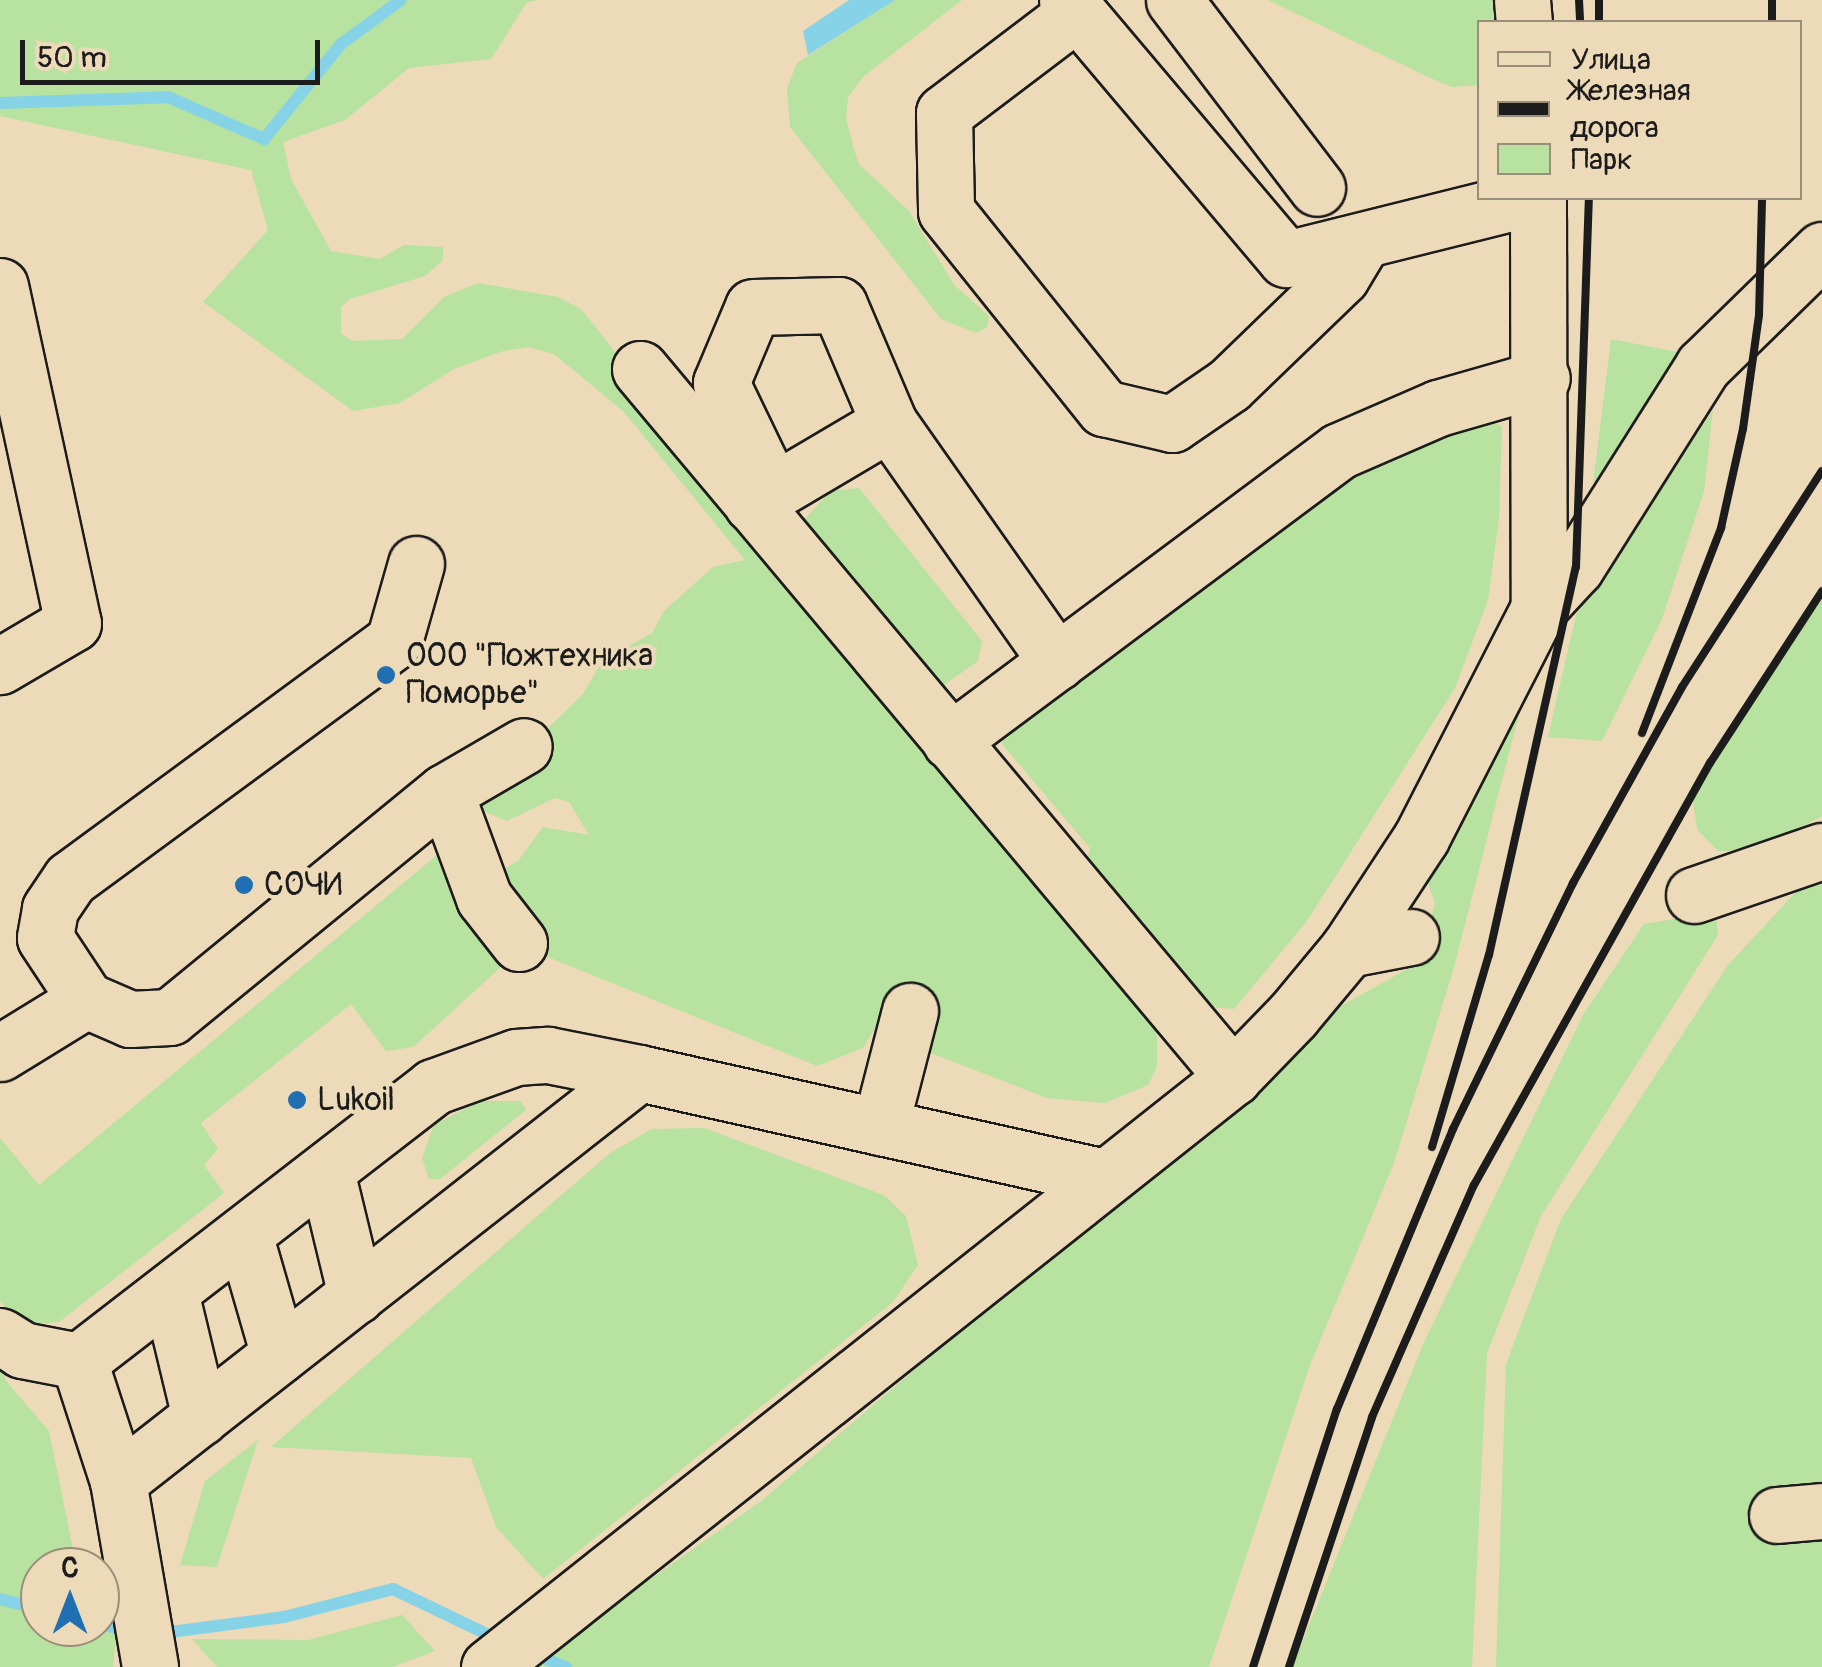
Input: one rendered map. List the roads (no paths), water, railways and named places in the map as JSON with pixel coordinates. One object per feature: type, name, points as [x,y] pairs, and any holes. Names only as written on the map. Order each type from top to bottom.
[{"type":"street","points":[[1174,0],[1302,168],[1227,194]]},
{"type":"street","points":[[1361,244],[1341,277],[1229,385],[1172,424],[1104,408],[946,210],[944,113],[1072,6],[1227,194],[1286,259],[1361,244],[1523,200]]},
{"type":"street","points":[[1538,200],[1542,378],[1539,607]]},
{"type":"street","points":[[504,1655],[1234,1077],[1348,948],[1422,838],[1539,607],[1576,566],[1703,366],[1822,250]]},
{"type":"street","points":[[0,286],[73,623],[0,666]]},
{"type":"street","points":[[763,498],[721,383],[753,307],[839,304],[889,422],[1056,662]]},
{"type":"street","points":[[640,369],[763,498],[950,741],[1234,1077]]},
{"type":"street","points":[[950,741],[1340,451],[1438,408],[1542,378]]},
{"type":"street","points":[[763,498],[889,422]]},
{"type":"street","points":[[416,564],[394,641],[70,879],[50,908],[45,938],[86,1000],[130,1018],[170,1016],[444,792],[524,746]]},
{"type":"street","points":[[444,792],[484,898],[520,942]]},
{"type":"street","points":[[1694,895],[1822,851]]},
{"type":"street","points":[[1348,948],[1411,936]]},
{"type":"street","points":[[0,1053],[86,1000]]},
{"type":"street","points":[[880,1126],[910,1011]]},
{"type":"street","points":[[0,1336],[22,1350],[80,1360],[433,1086],[469,1070],[548,1055],[1103,1177]]},
{"type":"street","points":[[118,1480],[639,1072]]},
{"type":"street","points":[[326,1170],[356,1294]]},
{"type":"street","points":[[244,1234],[279,1354]]},
{"type":"street","points":[[170,1292],[200,1416]]},
{"type":"street","points":[[80,1360],[118,1480],[147,1646]]},
{"type":"water","points":[[849,0],[895,0],[808,55],[803,31]]},
{"type":"waterway","points":[[0,103],[168,97],[264,139],[341,44],[401,0]]},
{"type":"waterway","points":[[155,1634],[284,1617],[393,1589],[499,1640]]},
{"type":"waterway","points":[[0,1599],[20,1604]]},
{"type":"waterway","points":[[120,1629],[131,1632]]},
{"type":"waterway","points":[[531,1653],[566,1667]]},
{"type":"railway","points":[[1579,0],[1580,20]]},
{"type":"railway","points":[[1599,0],[1599,20]]},
{"type":"railway","points":[[1772,0],[1772,20]]},
{"type":"railway","points":[[1432,1147],[1489,955],[1576,567],[1589,200]]},
{"type":"railway","points":[[1642,733],[1721,528],[1743,429],[1759,315],[1762,200]]},
{"type":"railway","points":[[1253,1667],[1337,1409],[1453,1129],[1573,883],[1682,687],[1822,471]]},
{"type":"railway","points":[[1289,1667],[1372,1417],[1474,1185],[1710,763],[1822,591]]},
{"type":"place","name":"ООО \"Пожтехника Поморье\"","points":[[386,675]]},
{"type":"place","name":"СОЧИ","points":[[244,885]]},
{"type":"place","name":"Lukoil","points":[[297,1100]]}]
